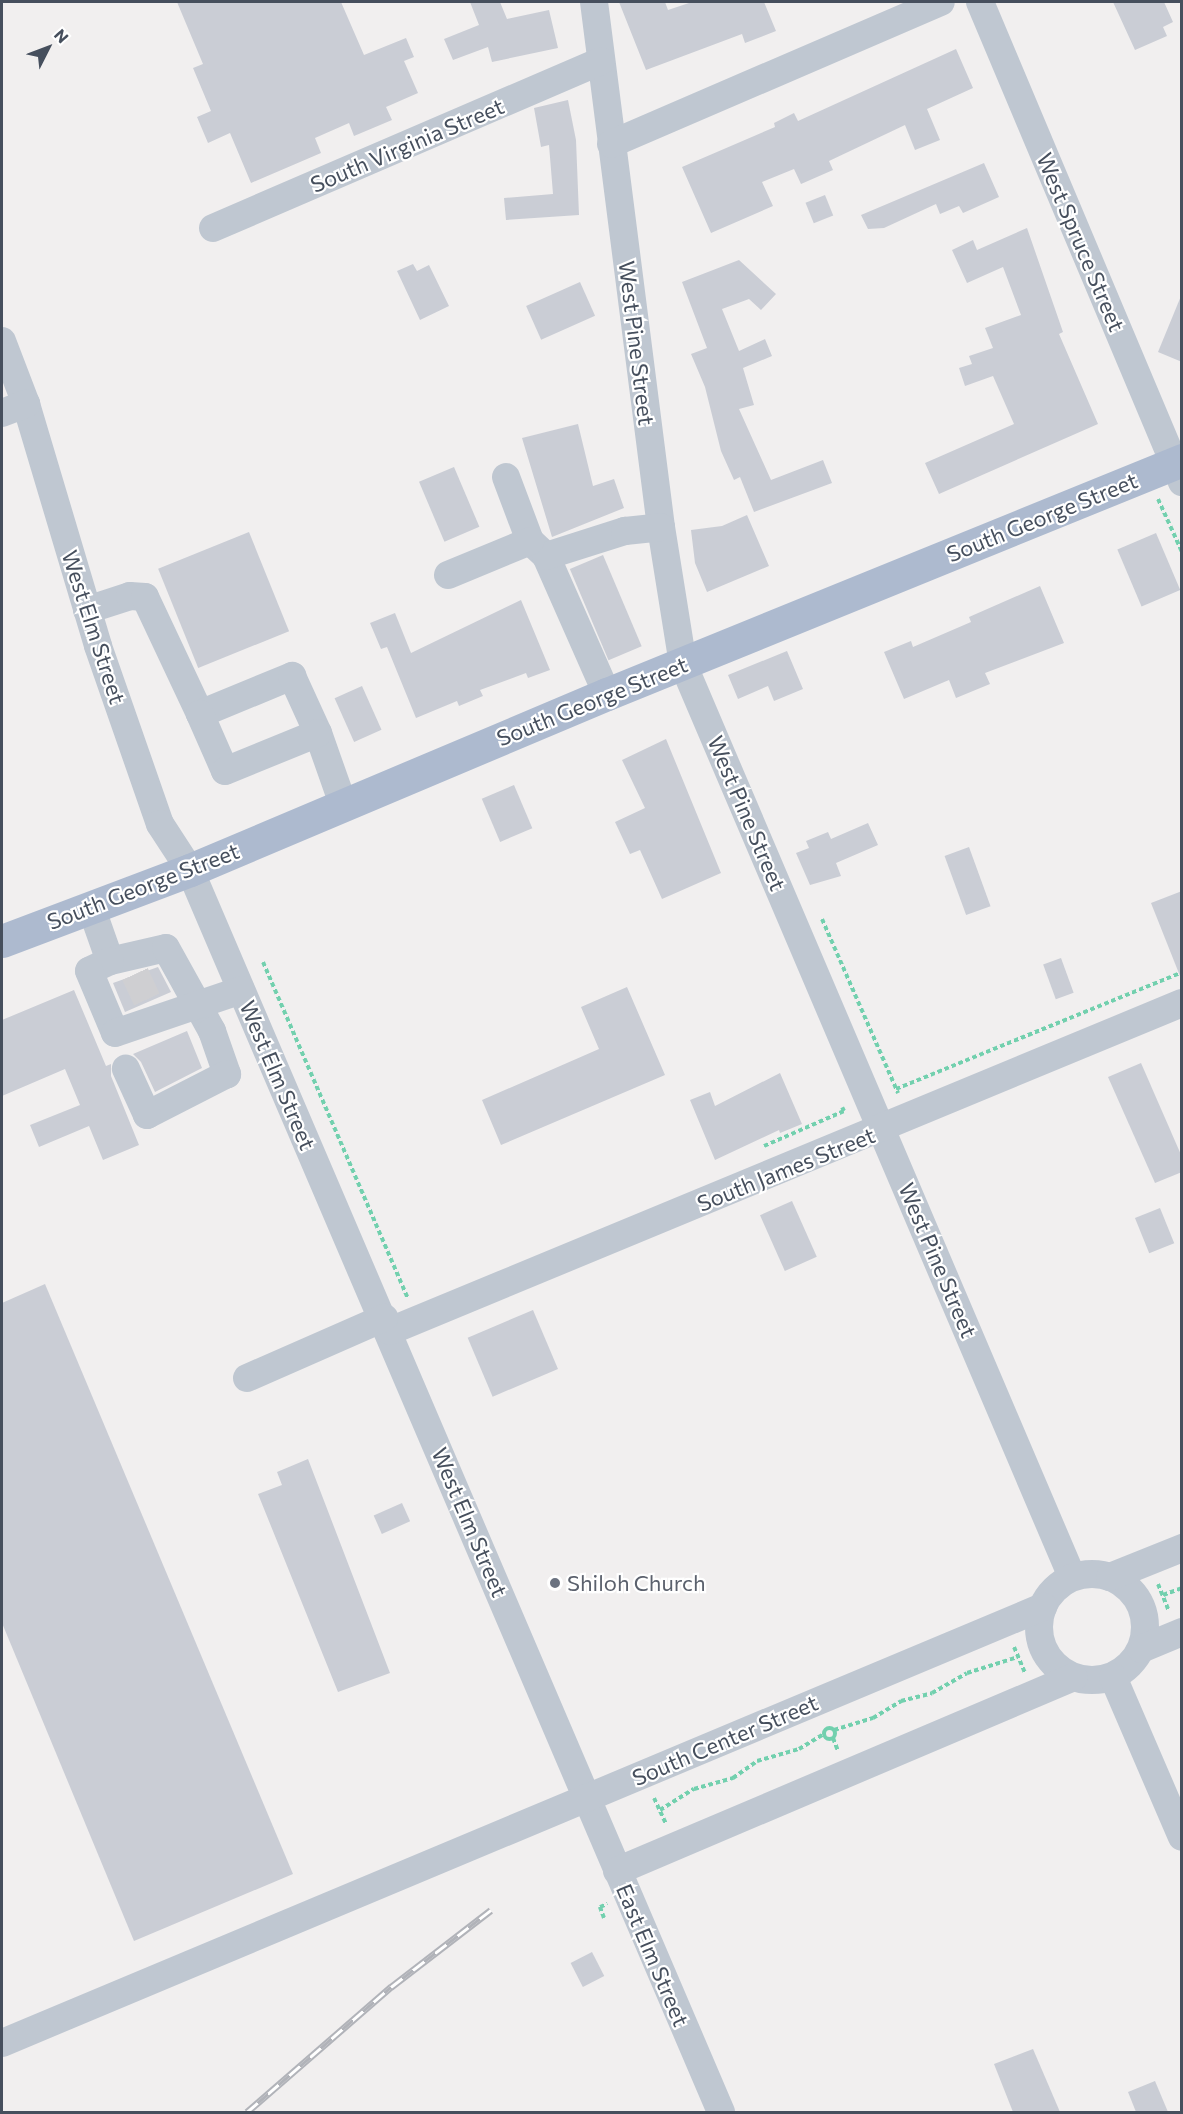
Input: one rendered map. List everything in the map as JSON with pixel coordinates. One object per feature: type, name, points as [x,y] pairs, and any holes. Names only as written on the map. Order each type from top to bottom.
[{"type":"main road","name":"South George Street","points":[[2,941],[190,870],[607,694],[1174,476]]},
{"type":"street","name":"West Pine Street","points":[[594,2],[661,527],[683,664],[883,1129],[1072,1578]]},
{"type":"street","points":[[611,144],[941,2]]},
{"type":"street","name":"West Spruce Street","points":[[980,2],[1174,476]]},
{"type":"street","name":"South Virginia Street","points":[[213,228],[601,61]]},
{"type":"street","name":"West Elm Street","points":[[2,341],[14,408],[87,610],[160,824],[190,870],[387,1325],[586,1798]]},
{"type":"street","points":[[506,477],[607,694]]},
{"type":"street","points":[[448,575],[538,548],[625,531],[661,527]]},
{"type":"street","points":[[87,610],[130,596],[145,597],[225,771],[318,734]]},
{"type":"street","points":[[200,714],[292,676],[318,734],[343,804]]},
{"type":"street","points":[[91,907],[124,964]]},
{"type":"street","points":[[126,1069],[147,1115],[227,1074],[198,1006],[166,948],[124,964],[89,971],[115,1033],[153,1010],[198,1006],[242,990]]},
{"type":"street","name":"South James Street","points":[[247,1378],[883,1129],[1182,1003]]},
{"type":"street","points":[[219,1051],[261,1034]]},
{"type":"street","points":[[1110,1577],[1182,1548]]},
{"type":"street","points":[[1072,1578],[1098,1574],[1110,1577],[1134,1594],[1145,1621],[1141,1649]]},
{"type":"street","name":"South Center Street","points":[[2,2043],[1043,1607],[1055,1590],[1072,1578]]},
{"type":"street","points":[[1043,1607],[1039,1635],[1043,1649],[1061,1671],[1074,1677],[1094,1681],[1113,1677],[1125,1670],[1141,1649],[1178,1627]]},
{"type":"street","points":[[617,1871],[1074,1677]]},
{"type":"street","points":[[1113,1677],[1182,1837]]},
{"type":"street","name":"East Elm Street","points":[[586,1798],[721,2112]]},
{"type":"path","points":[[1174,476],[1182,552]]},
{"type":"path","points":[[263,962],[408,1301]]},
{"type":"path","points":[[890,1091],[1182,972]]},
{"type":"path","points":[[1156,1580],[1178,1627]]},
{"type":"path","points":[[1162,1595],[1182,1588]]},
{"type":"path","points":[[1011,1640],[1029,1683]]},
{"type":"path","points":[[660,1810],[694,1790],[733,1778],[757,1761],[799,1749],[824,1734],[829,1727],[834,1730],[873,1718],[901,1701],[938,1691],[967,1673],[1018,1657]]},
{"type":"path","points":[[824,1734],[831,1739],[834,1730]]},
{"type":"path","points":[[652,1792],[670,1835]]},
{"type":"building","points":[[177,2],[341,2],[364,55],[406,38],[414,57],[404,61],[418,93],[386,107],[392,120],[354,136],[349,123],[315,138],[321,153],[251,183],[230,133],[208,143],[197,117],[211,111],[193,68],[203,64]]},
{"type":"building","points":[[470,2],[500,2],[507,19],[549,10],[558,48],[492,62],[488,47],[453,60],[444,39],[479,25]]},
{"type":"building","points":[[619,2],[665,2],[668,10],[692,2],[764,2],[776,31],[745,43],[742,34],[646,70]]},
{"type":"building","points":[[1113,2],[1164,2],[1173,22],[1163,27],[1167,36],[1135,50]]},
{"type":"building","points":[[956,49],[973,88],[927,109],[940,140],[915,150],[905,125],[829,161],[833,170],[801,184],[794,169],[762,182],[773,206],[711,233],[682,167],[775,127],[774,123],[794,113],[798,121]]},
{"type":"building","points":[[568,100],[576,140],[579,215],[506,220],[504,198],[553,194],[549,145],[541,147],[534,108]]},
{"type":"building","points":[[984,163],[999,197],[963,213],[959,206],[940,214],[936,204],[884,228],[868,229],[861,215]]},
{"type":"building","points":[[825,195],[833,215],[814,223],[806,203]]},
{"type":"building","points":[[1027,228],[1063,332],[1059,334],[1098,424],[939,494],[925,463],[1014,424],[993,376],[965,386],[959,368],[972,364],[969,356],[993,348],[985,328],[1021,315],[1003,267],[967,283],[952,250],[973,240],[977,250]]},
{"type":"building","points":[[739,260],[776,294],[761,310],[749,299],[722,309],[739,351],[765,339],[772,356],[743,368],[754,405],[739,409],[771,480],[823,460],[832,483],[754,512],[740,477],[734,480],[721,451],[705,387],[691,354],[707,348],[682,282]]},
{"type":"building","points":[[413,264],[417,271],[429,265],[449,306],[420,320],[397,271]]},
{"type":"building","points":[[580,282],[595,316],[541,340],[526,306]]},
{"type":"building","points":[[1182,296],[1182,362],[1158,352]]},
{"type":"building","points":[[578,424],[593,486],[614,479],[624,508],[552,537],[522,438]]},
{"type":"building","points":[[454,467],[479,527],[444,542],[419,482]]},
{"type":"building","points":[[747,515],[769,566],[707,592],[695,563],[691,530],[722,526]]},
{"type":"building","points":[[249,532],[289,631],[198,668],[158,569]]},
{"type":"building","points":[[1156,533],[1180,590],[1142,606],[1117,549]]},
{"type":"building","points":[[603,555],[642,646],[609,660],[570,569]]},
{"type":"building","points":[[1040,586],[1064,643],[985,673],[990,684],[956,698],[949,680],[904,699],[884,652],[911,641],[913,647],[971,622],[969,617]]},
{"type":"building","points":[[521,600],[550,670],[528,678],[526,673],[480,690],[483,696],[459,706],[457,701],[416,718],[387,647],[381,649],[370,623],[395,613],[411,653]]},
{"type":"building","points":[[787,651],[803,689],[774,701],[768,686],[738,699],[728,675]]},
{"type":"building","points":[[362,686],[382,730],[354,742],[335,698]]},
{"type":"building","points":[[666,739],[721,873],[662,899],[640,850],[630,854],[615,822],[645,808],[622,760]]},
{"type":"building","points":[[514,785],[532,828],[500,842],[482,799]]},
{"type":"building","points":[[868,823],[878,845],[836,863],[841,876],[810,885],[796,853],[809,848],[806,841],[828,832],[831,839]]},
{"type":"building","points":[[969,847],[991,906],[966,915],[945,856]]},
{"type":"building","points":[[1182,891],[1182,976],[1180,976],[1151,903]]},
{"type":"building","points":[[1061,958],[1074,993],[1056,999],[1043,964]]},
{"type":"building","points":[[158,967],[171,992],[125,1012],[113,983]]},
{"type":"building","points":[[627,987],[665,1075],[501,1145],[482,1100],[599,1049],[581,1007]]},
{"type":"building","points":[[74,990],[106,1066],[111,1064],[111,1076],[139,1145],[103,1160],[89,1126],[39,1147],[30,1125],[80,1105],[65,1069],[2,1096],[2,1020]]},
{"type":"building","points":[[187,1031],[202,1068],[155,1092],[141,1062],[133,1054]]},
{"type":"building","points":[[1141,1063],[1182,1157],[1182,1172],[1155,1183],[1108,1077]]},
{"type":"building","points":[[780,1073],[802,1124],[780,1133],[779,1130],[715,1160],[690,1100],[710,1092],[715,1106]]},
{"type":"building","points":[[792,1201],[817,1257],[785,1271],[760,1215]]},
{"type":"building","points":[[1160,1208],[1174,1243],[1149,1253],[1135,1218]]},
{"type":"building","points":[[45,1284],[293,1874],[134,1941],[2,1623],[2,1303]]},
{"type":"building","points":[[533,1310],[558,1369],[493,1397],[468,1338]]},
{"type":"building","points":[[308,1459],[390,1673],[338,1692],[258,1494],[282,1485],[277,1472]]},
{"type":"building","points":[[402,1503],[410,1521],[382,1534],[374,1516]]},
{"type":"building","points":[[592,1952],[604,1976],[583,1987],[571,1963]]},
{"type":"building","points":[[1033,2049],[1060,2112],[1013,2112],[994,2064]]},
{"type":"building","points":[[1155,2081],[1168,2112],[1136,2112],[1128,2092]]},
{"type":"tunnel","points":[[135,974],[148,1002]]},
{"type":"railway","points":[[247,2112],[391,1987],[491,1910]]},
{"type":"place","name":"Shiloh Church","points":[[555,1583]]}]
